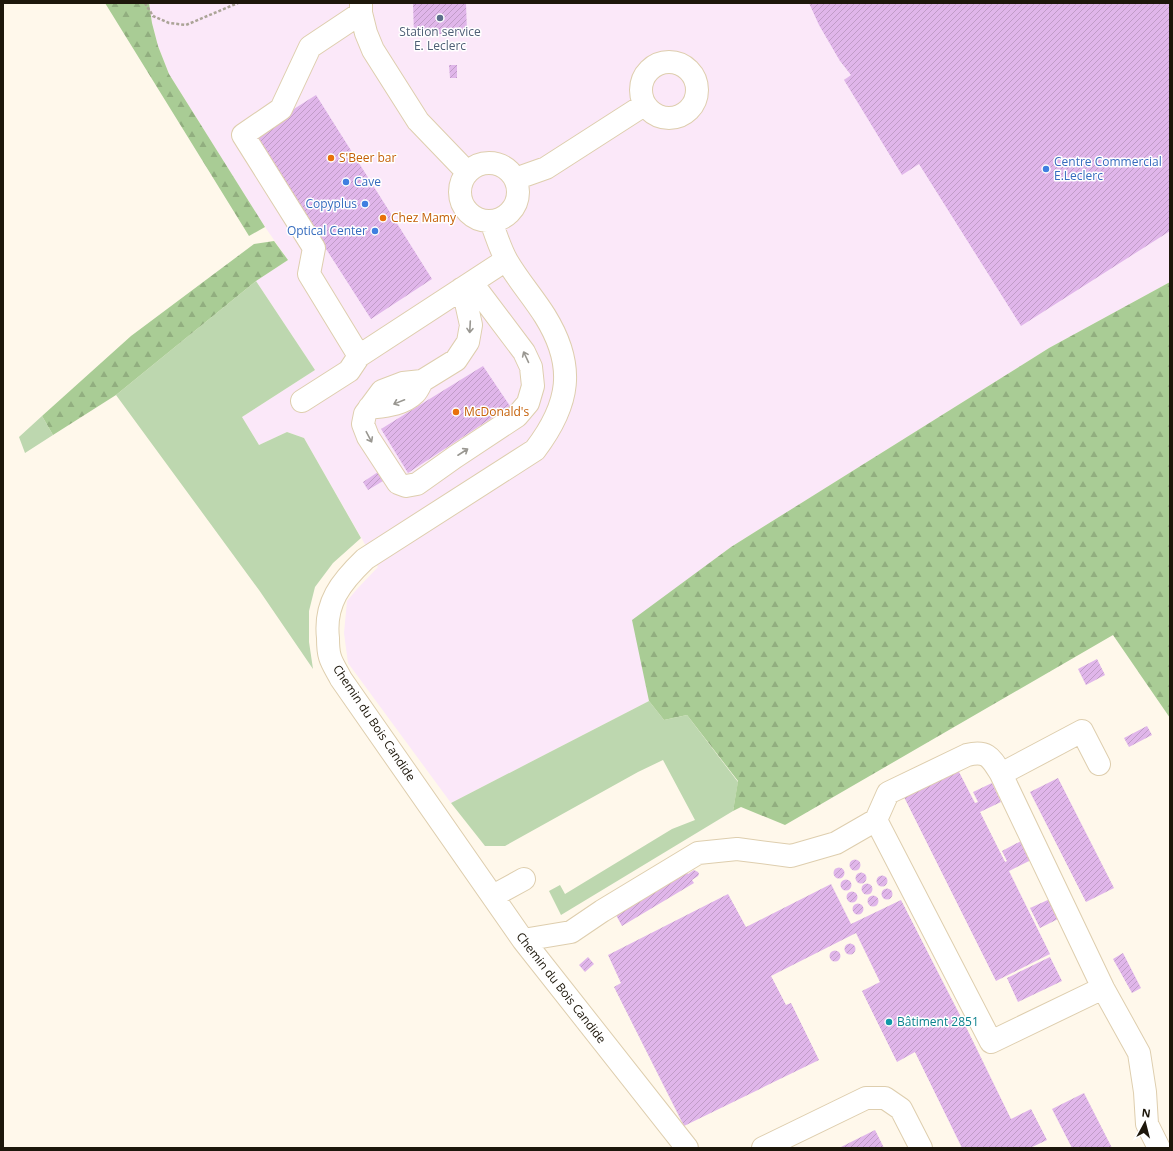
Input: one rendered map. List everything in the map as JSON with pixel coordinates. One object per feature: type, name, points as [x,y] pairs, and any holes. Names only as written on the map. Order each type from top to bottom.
[{"type":"street","points":[[359,356],[309,274],[314,248],[244,134],[281,109],[310,47],[361,8],[366,33],[373,50],[418,121],[468,172]]},
{"type":"street","points":[[515,179],[546,168],[644,105]]},
{"type":"street","points":[[493,163],[502,166],[510,172],[515,179],[518,188],[518,197],[515,206],[501,219],[491,222],[481,221],[472,216],[465,210],[461,201],[460,190],[462,181],[468,172],[475,167],[484,164],[493,163]]},
{"type":"street","name":"Chemin du Bois Candide","points":[[491,222],[506,260],[545,316],[556,337],[566,373],[561,407],[555,421],[535,450],[365,558],[348,575],[336,592],[329,608],[327,629],[330,656],[341,679],[523,940],[687,1148]]},
{"type":"street","points":[[302,401],[349,370],[359,356],[506,260]]},
{"type":"street","points":[[467,286],[524,352],[531,367],[533,386],[528,403],[517,416],[417,484],[406,486],[398,483],[368,437],[363,424],[365,414],[382,391],[403,383],[422,382],[456,360],[468,342],[471,325],[465,298],[467,286]]},
{"type":"street","points":[[1001,774],[1082,731],[1099,764]]},
{"type":"street","points":[[523,940],[570,932],[698,853],[737,849],[791,856],[836,843],[876,820],[888,793],[967,755],[983,753],[990,758],[1001,774],[1103,988],[1139,1053],[1145,1092],[1147,1124],[1159,1148]]},
{"type":"street","points":[[876,820],[990,1042],[1103,988]]},
{"type":"street","points":[[493,896],[524,879]]},
{"type":"street","points":[[763,1148],[866,1098],[885,1098],[901,1109],[921,1148]]},
{"type":"path","points":[[144,3],[153,16],[169,23],[186,25],[238,3]]},
{"type":"shaded area","points":[[149,3],[1170,3],[1170,282],[1049,348],[731,547],[633,620],[649,701],[451,803],[348,663],[344,633],[347,601],[378,567],[304,438],[287,432],[259,445],[242,417],[315,370],[256,281],[288,260],[265,227],[169,74],[158,46]]},
{"type":"green space","points":[[105,3],[149,3],[158,46],[169,74],[265,227],[249,236]]},
{"type":"green space","points":[[274,241],[288,260],[256,281],[116,395],[53,435],[42,416],[131,336],[254,244]]},
{"type":"green space","points":[[256,281],[315,370],[242,417],[259,445],[287,432],[304,438],[361,538],[333,563],[315,587],[309,611],[309,642],[313,669],[259,590],[116,395]]},
{"type":"green space","points":[[1170,282],[1170,718],[1113,635],[785,825],[741,807],[733,811],[738,781],[687,715],[664,720],[649,701],[632,620],[731,547],[1049,348]]},
{"type":"green space","points":[[42,416],[53,435],[25,453],[19,437]]},
{"type":"green space","points":[[649,701],[664,720],[687,715],[738,782],[733,811],[561,915],[549,891],[560,885],[565,894],[672,829],[695,820],[663,760],[638,772],[505,846],[485,846],[451,803]]},
{"type":"building","name":"Station service E. Leclerc","points":[[413,3],[466,3],[467,33],[414,35]]},
{"type":"building","name":"Centre Commercial E.Leclerc","points":[[809,3],[1170,3],[1170,231],[1021,326],[919,164],[902,175],[844,80],[851,75],[840,61],[819,25]]},
{"type":"building","points":[[449,65],[457,65],[457,78],[450,78]]},
{"type":"building","points":[[316,95],[432,279],[371,319],[253,135]]},
{"type":"building","points":[[483,366],[510,406],[408,473],[381,429]]},
{"type":"building","points":[[378,472],[383,481],[368,490],[363,482]]},
{"type":"building","points":[[1097,659],[1105,675],[1086,685],[1078,669]]},
{"type":"building","points":[[1147,726],[1152,735],[1129,747],[1124,738]]},
{"type":"building","points":[[958,770],[975,803],[978,802],[973,792],[992,783],[1001,802],[980,812],[1005,862],[1007,861],[1002,851],[1021,841],[1031,860],[1009,871],[1050,954],[996,981],[904,797]]},
{"type":"building","points":[[1058,778],[1114,888],[1086,902],[1030,792]]},
{"type":"building","points":[[855,859],[859,861],[861,865],[859,869],[855,871],[851,869],[849,865],[851,861]]},
{"type":"building","points":[[839,867],[843,869],[845,873],[843,877],[839,879],[835,877],[833,873],[835,869]]},
{"type":"building","points":[[694,870],[699,874],[692,880],[694,883],[622,926],[616,915],[687,872],[688,874]]},
{"type":"building","points":[[861,872],[865,874],[867,878],[865,882],[861,884],[857,882],[855,878],[857,874]]},
{"type":"building","points":[[882,875],[886,877],[888,881],[886,885],[882,887],[878,885],[876,881],[878,877]]},
{"type":"building","points":[[846,879],[850,881],[852,885],[850,889],[846,891],[842,889],[840,885],[842,881]]},
{"type":"building","points":[[867,883],[871,885],[873,889],[871,893],[867,895],[863,893],[861,889],[863,885]]},
{"type":"building","points":[[831,884],[851,924],[901,900],[1011,1119],[1031,1109],[1047,1140],[1030,1148],[962,1148],[915,1052],[897,1062],[862,991],[880,982],[856,933],[771,976],[786,1005],[791,1003],[819,1060],[684,1126],[614,987],[621,983],[608,955],[728,894],[746,927]]},
{"type":"building","points":[[887,888],[891,890],[893,894],[891,898],[887,900],[883,898],[881,894],[883,890]]},
{"type":"building","points":[[852,891],[856,893],[858,897],[856,901],[852,903],[848,901],[846,897],[848,893]]},
{"type":"building","points":[[873,895],[877,897],[879,901],[877,905],[873,907],[869,905],[867,901],[869,897]]},
{"type":"building","points":[[1050,899],[1060,918],[1040,928],[1030,908]]},
{"type":"building","points":[[858,903],[862,905],[864,909],[862,913],[858,915],[854,913],[852,909],[854,905]]},
{"type":"building","points":[[850,943],[854,945],[856,949],[854,953],[850,955],[846,953],[844,949],[846,945]]},
{"type":"building","points":[[835,950],[839,952],[841,956],[839,960],[835,962],[831,960],[829,956],[831,952]]},
{"type":"building","points":[[1123,953],[1141,988],[1132,993],[1113,959]]},
{"type":"building","points":[[588,957],[594,964],[585,972],[579,965]]},
{"type":"building","points":[[1050,957],[1062,981],[1018,1002],[1007,978]]},
{"type":"building","points":[[1084,1093],[1112,1148],[1072,1148],[1052,1109]]},
{"type":"building","points":[[875,1130],[884,1148],[839,1148]]},
{"type":"place","name":"Station service E. Leclerc","points":[[440,18]]},
{"type":"place","name":"S'Beer bar","points":[[331,158]]},
{"type":"place","name":"Centre Commercial E.Leclerc","points":[[1046,169]]},
{"type":"place","name":"Cave","points":[[346,182]]},
{"type":"place","name":"Copyplus","points":[[365,204]]},
{"type":"place","name":"Chez Mamy","points":[[383,218]]},
{"type":"place","name":"Optical Center","points":[[375,231]]},
{"type":"place","name":"McDonald's","points":[[456,412]]},
{"type":"place","name":"Bâtiment 2851","points":[[889,1022]]}]
